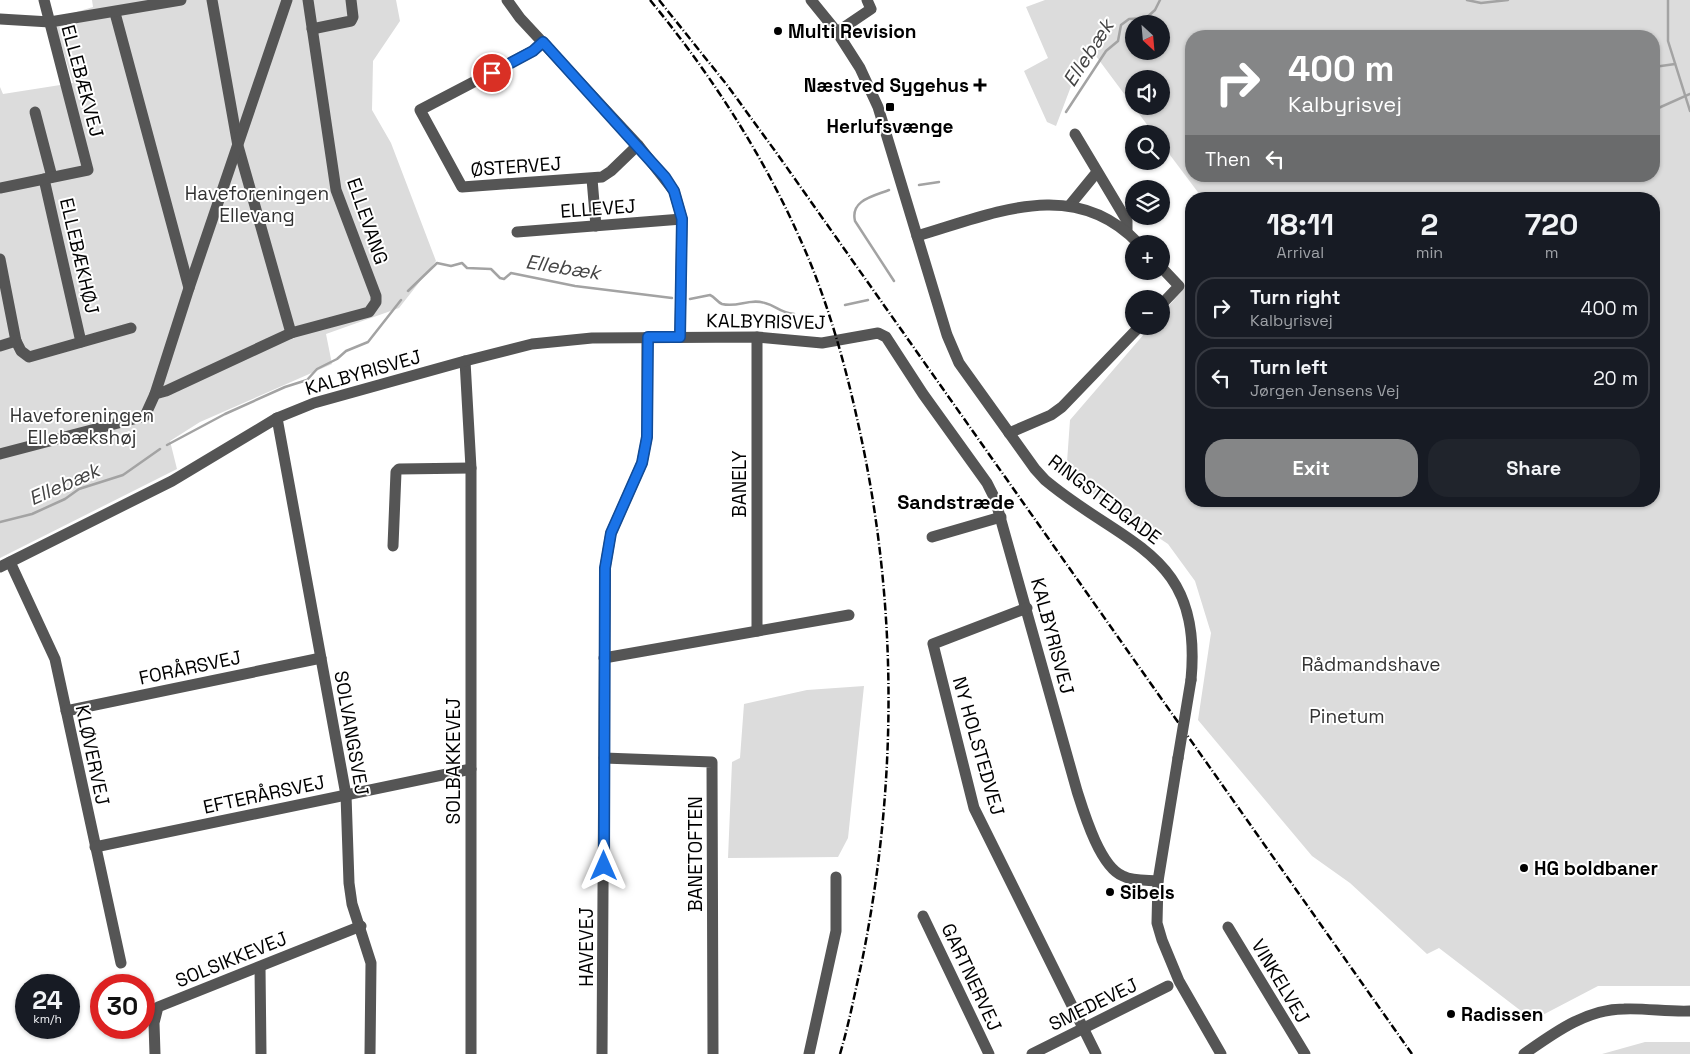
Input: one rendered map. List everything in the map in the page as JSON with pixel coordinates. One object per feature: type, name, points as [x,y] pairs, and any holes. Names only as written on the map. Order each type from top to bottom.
[{"type":"street","name":"ELLEBÆKVEJ","points":[[44,0],[88,170]]},
{"type":"street","points":[[0,19],[50,22],[115,13],[181,0]]},
{"type":"street","points":[[212,0],[238,146],[291,333]]},
{"type":"street","points":[[0,454],[145,416],[155,394],[188,288],[287,0]]},
{"type":"street","name":"ELLEVANG","points":[[155,394],[166,391],[291,333],[369,312],[376,302],[376,296],[336,190],[308,0]]},
{"type":"street","points":[[312,29],[351,21],[353,16],[351,0]]},
{"type":"street","points":[[507,0],[638,146],[674,191],[682,219],[680,337]]},
{"type":"street","name":"RINGSTEDGADE","points":[[811,0],[837,32],[860,68],[878,107],[952,347],[959,363],[1009,434],[1045,480],[1144,547],[1166,569],[1181,594],[1191,623],[1194,645],[1191,680],[1158,881],[1157,923],[1179,981],[1221,1054]]},
{"type":"street","points":[[837,32],[869,4]]},
{"type":"street","points":[[115,13],[188,288]]},
{"type":"street","name":"ØSTERVEJ","points":[[543,42],[533,51],[420,110],[462,187],[602,177],[638,146]]},
{"type":"street","name":"ELLEBÆKHØJ","points":[[35,112],[82,342]]},
{"type":"street","points":[[1075,134],[1127,221],[1128,231]]},
{"type":"street","name":"ELLEBÆKHØJ","points":[[0,188],[88,170]]},
{"type":"street","points":[[1070,205],[1097,172]]},
{"type":"street","points":[[592,179],[596,226]]},
{"type":"street","points":[[917,236],[1022,206],[1046,203],[1070,205],[1110,220],[1131,235]]},
{"type":"street","name":"ELLEVEJ","points":[[517,232],[682,219]]},
{"type":"street","points":[[0,259],[16,341],[0,346]]},
{"type":"street","points":[[1170,276],[1179,286],[1170,295]]},
{"type":"street","name":"ELLEBÆKHØJ","points":[[16,341],[21,352],[29,357],[131,328]]},
{"type":"street","name":"KALBYRISVEJ","points":[[5,564],[172,480],[277,418],[314,403],[465,361],[532,344],[592,338],[757,337],[822,344],[878,333],[886,337],[923,394],[987,482],[1001,516],[1077,791],[1089,825],[1113,870],[1123,877],[1158,881]]},
{"type":"street","points":[[1009,434],[1052,416],[1131,335]]},
{"type":"street","name":"HAVEVEJ","points":[[602,1054],[605,568],[611,533],[642,463],[647,437],[648,337]]},
{"type":"street","name":"BANELY","points":[[757,337],[757,631]]},
{"type":"street","name":"SOLBAKKEVEJ","points":[[465,361],[471,468],[471,1054]]},
{"type":"street","name":"SOLVANGSVEJ","points":[[277,418],[346,795],[349,883],[352,904],[361,926],[371,963],[370,1054]]},
{"type":"street","points":[[393,546],[396,472],[399,469],[471,468]]},
{"type":"street","points":[[932,537],[1001,516]]},
{"type":"street","name":"KLØVERVEJ","points":[[5,564],[50,646],[121,963]]},
{"type":"street","name":"NY HOLSTEDVEJ","points":[[1027,608],[932,644],[974,808],[1096,1054]]},
{"type":"street","points":[[604,658],[849,615]]},
{"type":"street","name":"FORÅRSVEJ","points":[[66,711],[321,658]]},
{"type":"street","name":"BANETOFTEN","points":[[604,758],[712,762],[712,1054]]},
{"type":"street","name":"EFTERÅRSVEJ","points":[[95,847],[470,769]]},
{"type":"street","points":[[808,1054],[836,931],[836,877]]},
{"type":"street","name":"GARTNERVEJ","points":[[923,916],[988,1054]]},
{"type":"street","name":"SOLSIKKEVEJ","points":[[155,1054],[154,1023],[158,1007],[361,926]]},
{"type":"street","name":"VINKELVEJ","points":[[1228,927],[1305,1054]]},
{"type":"street","points":[[260,967],[261,1054]]},
{"type":"street","name":"SMEDEVEJ","points":[[1032,1054],[1168,986]]},
{"type":"street","points":[[1524,1054],[1557,1031],[1599,1013],[1623,1009],[1690,1011]]},
{"type":"green space","name":"Haveforeningen Ellevang","points":[[92,0],[396,0],[400,21],[373,61],[372,110],[391,143],[436,261],[399,308],[326,334],[332,364],[200,422],[170,441],[177,469],[0,558],[0,87],[3,94],[73,83],[53,19],[93,7]]},
{"type":"green space","name":"Rådmandshave","points":[[1045,0],[1690,0],[1690,986],[1598,986],[1533,1020],[1439,948],[1427,954],[1350,883],[1312,856],[1198,720],[1211,633],[1195,581],[1168,544],[1066,476],[1070,420],[1143,335],[1170,335],[1170,304],[1185,287],[1185,507],[1660,507],[1660,192],[1198,192],[1190,182],[1660,182],[1660,30],[1185,30],[1185,175],[1170,155],[1170,125],[1147,125],[1140,115],[1170,115],[1170,70],[1125,70],[1125,95],[1087,44],[1056,126],[1047,122],[1024,71],[1048,58],[1026,7]]},
{"type":"green space","points":[[864,686],[848,838],[838,857],[728,858],[732,762],[740,758],[744,704],[807,690]]},
{"type":"green space","points":[[1645,1042],[1690,1042],[1690,1054],[1602,1054]]},
{"type":"waterway","name":"Ellebæk","points":[[1066,112],[1106,51],[1118,41],[1121,25],[1129,19],[1146,18],[1155,10],[1160,0]]},
{"type":"waterway","points":[[1467,0],[1481,3],[1508,0]]},
{"type":"waterway","points":[[1668,0],[1668,41],[1690,111]]},
{"type":"waterway","points":[[1660,66],[1675,64]]},
{"type":"waterway","points":[[1660,107],[1690,94]]},
{"type":"waterway","name":"Ellebæk","points":[[919,185],[939,182]]},
{"type":"waterway","name":"Ellebæk","points":[[889,190],[864,200],[856,208],[854,214],[855,221],[894,281]]},
{"type":"waterway","name":"Ellebæk","points":[[408,291],[437,263],[451,266],[462,263],[467,268],[491,269],[500,278],[504,279],[511,273],[575,286],[672,298]]},
{"type":"waterway","name":"Ellebæk","points":[[690,299],[710,295],[720,303],[728,305],[759,302],[794,314]]},
{"type":"waterway","name":"Ellebæk","points":[[167,445],[225,414],[285,387],[307,380],[317,369],[337,359],[346,351],[368,342],[401,300]]},
{"type":"waterway","name":"Ellebæk","points":[[845,305],[868,300]]},
{"type":"waterway","name":"Ellebæk","points":[[804,316],[809,315]]},
{"type":"waterway","name":"Ellebæk","points":[[0,522],[32,514],[65,499],[79,489],[123,475],[160,449]]},
{"type":"railway","points":[[650,0],[697,61],[740,125],[778,192],[795,227],[818,282],[837,341],[858,423],[871,490],[881,557],[886,625],[887,759],[882,827],[874,894],[862,961],[840,1054]]},
{"type":"railway","points":[[659,0],[727,85],[778,155],[1412,1054]]},
{"type":"place","name":"Multi Revision","points":[[778,31]]},
{"type":"place","name":"Næstved Sygehus","points":[[980,85]]},
{"type":"place","name":"Herlufsvænge","points":[[890,107]]},
{"type":"place","name":"HG boldbaner","points":[[1524,868]]},
{"type":"place","name":"Sibels","points":[[1110,892]]},
{"type":"place","name":"Radissen","points":[[1451,1014]]},
{"type":"district","name":"Sandstræde","points":[[956,502]]},
{"type":"route","points":[[492,73],[533,51],[543,42],[665,177],[674,191],[682,219],[680,337],[648,337],[647,437],[642,463],[611,533],[605,568],[604,866]]},
{"type":"park label","name":"Haveforeningen Ellebækshøj","points":[[82,426]]},
{"type":"park label","name":"Pinetum","points":[[1347,716]]}]
